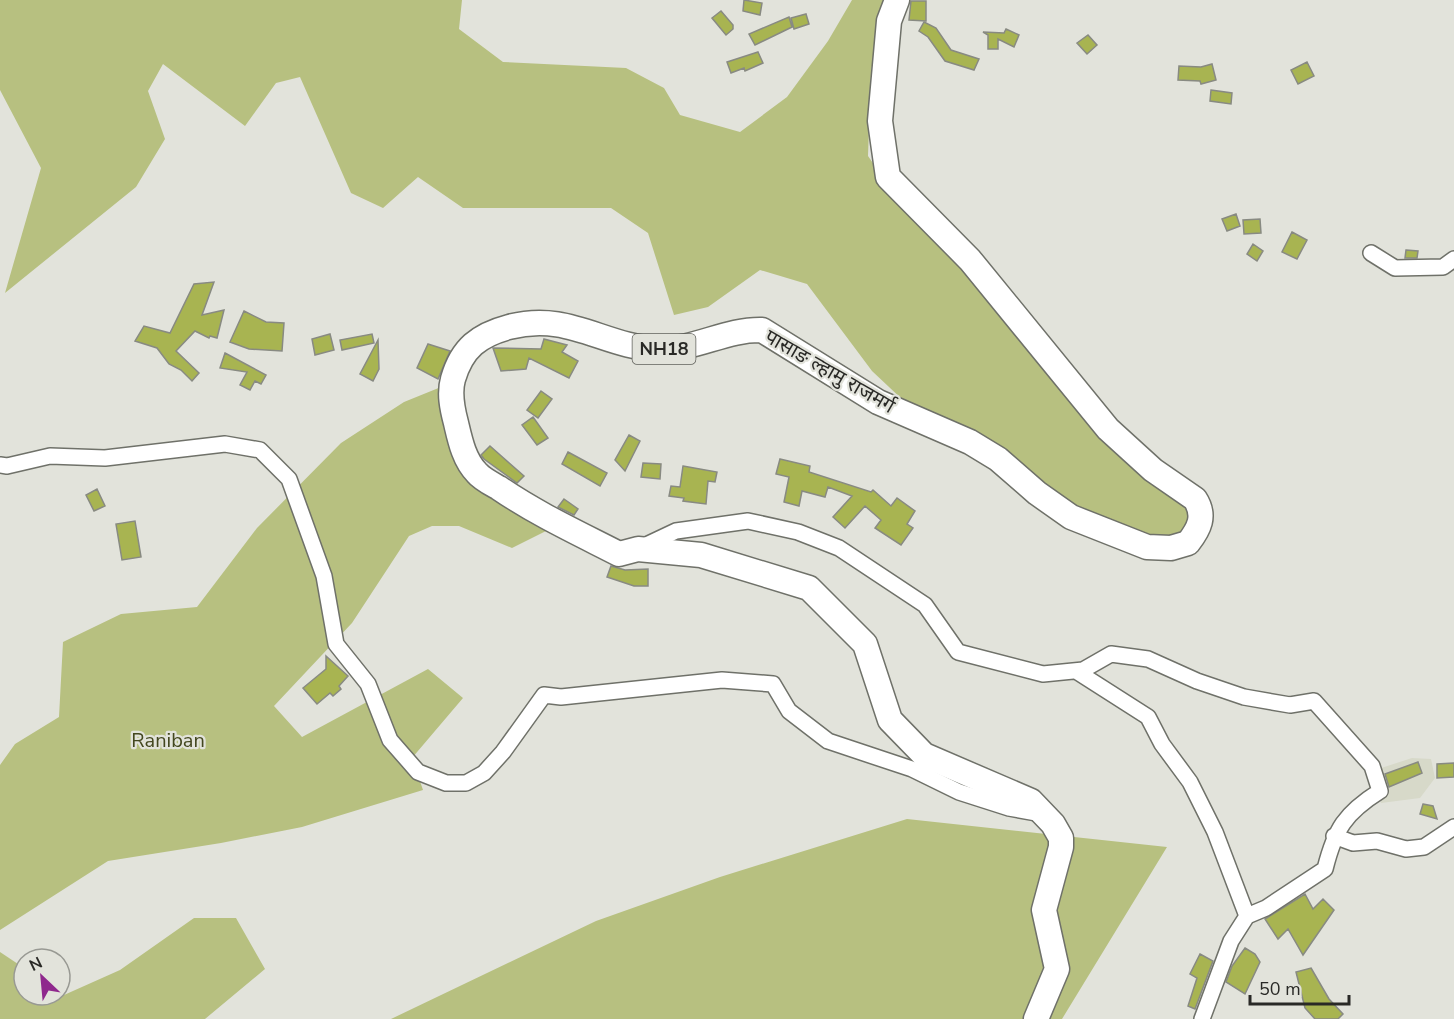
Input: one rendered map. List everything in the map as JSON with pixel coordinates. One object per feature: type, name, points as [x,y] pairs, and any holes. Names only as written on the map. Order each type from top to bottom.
[{"type":"main road","name":"पासाङ ल्हामु राजमर्ग","points":[[897,0],[889,21],[880,121],[888,177],[970,260],[1108,429],[1152,471],[1195,499],[1199,505],[1201,523],[1188,543],[1171,548],[1147,547],[1071,517],[1037,493],[998,459],[980,448],[878,402],[762,330],[744,329],[698,344],[660,350],[631,345],[571,326],[542,321],[510,327],[471,343],[459,360],[450,389],[464,452],[477,473],[532,511],[619,554],[638,549],[701,555],[809,588],[865,645],[890,720],[924,755],[1031,801],[1058,832],[1061,847],[1044,910],[1057,969],[1036,1019]]},
{"type":"street","points":[[1371,253],[1395,267],[1443,267],[1454,259]]},
{"type":"street","points":[[0,465],[7,466],[50,456],[105,458],[225,444],[260,450],[289,478],[324,576],[336,644],[368,684],[390,740],[418,772],[446,783],[466,783],[484,773],[503,752],[544,694],[561,697],[722,680],[773,684],[789,711],[828,741],[912,769],[959,792],[1009,808],[1042,814]]},
{"type":"street","points":[[638,549],[676,531],[748,521],[798,532],[839,548],[925,605],[958,652],[1043,674],[1083,670],[1112,654],[1148,659],[1197,681],[1244,697],[1290,705],[1314,701],[1372,766],[1380,791],[1357,805],[1334,836],[1325,868],[1266,908],[1247,916],[1231,941],[1202,1019]]},
{"type":"street","points":[[1076,671],[1148,717],[1162,744],[1190,782],[1215,832],[1247,916]]},
{"type":"street","points":[[1334,836],[1353,843],[1377,841],[1406,849],[1424,847],[1454,827]]},
{"type":"shaded area","points":[[1412,758],[1431,759],[1435,778],[1420,798],[1381,803],[1372,771]]},
{"type":"green space","points":[[0,0],[462,0],[459,29],[503,62],[626,68],[664,88],[680,115],[740,132],[787,97],[828,41],[852,0],[884,0],[871,71],[868,156],[911,218],[971,267],[1182,500],[1191,517],[1187,532],[1169,538],[1147,536],[1073,509],[906,403],[872,371],[807,284],[760,270],[708,307],[674,315],[648,233],[611,208],[463,208],[418,177],[383,208],[351,193],[300,77],[276,83],[245,126],[163,64],[148,91],[165,139],[136,187],[5,293],[41,168],[0,90]]},
{"type":"green space","name":"Raniban","points":[[441,387],[456,452],[550,529],[512,548],[459,526],[432,526],[409,536],[352,623],[274,706],[302,737],[428,669],[463,698],[412,758],[423,790],[302,827],[108,861],[0,930],[0,765],[15,744],[59,717],[63,642],[121,614],[197,607],[257,528],[341,443],[404,402]]},
{"type":"green space","points":[[907,819],[1167,847],[1062,1019],[391,1019],[596,921],[720,877]]},
{"type":"green space","points":[[194,918],[236,918],[265,969],[205,1019],[0,1019],[0,952],[12,960],[12,1007],[72,1007],[72,991],[120,970]]},
{"type":"building","points":[[744,0],[762,3],[760,15],[743,11]]},
{"type":"building","points":[[911,1],[926,1],[926,21],[909,20]]},
{"type":"building","points":[[721,11],[733,25],[733,29],[726,35],[712,18]]},
{"type":"building","points":[[806,14],[809,24],[794,29],[791,18]]},
{"type":"building","points":[[789,17],[792,27],[755,45],[749,34]]},
{"type":"building","points":[[924,22],[936,28],[951,50],[979,59],[974,70],[945,61],[928,37],[919,31]]},
{"type":"building","points":[[1006,29],[1019,35],[1014,47],[998,39],[998,49],[988,49],[988,35],[983,32],[1004,33]]},
{"type":"building","points":[[1088,35],[1097,45],[1087,54],[1077,43]]},
{"type":"building","points":[[758,52],[763,63],[745,71],[744,68],[731,73],[727,62]]},
{"type":"building","points":[[1307,62],[1314,76],[1298,84],[1291,70]]},
{"type":"building","points":[[1212,64],[1216,80],[1201,84],[1200,81],[1178,80],[1179,66],[1201,67]]},
{"type":"building","points":[[1211,90],[1232,93],[1231,104],[1210,101]]},
{"type":"building","points":[[1236,214],[1240,226],[1227,231],[1222,219]]},
{"type":"building","points":[[1260,219],[1261,233],[1244,234],[1243,220]]},
{"type":"building","points":[[1292,232],[1307,240],[1297,259],[1282,252]]},
{"type":"building","points":[[1253,244],[1263,251],[1257,261],[1247,254]]},
{"type":"building","points":[[1406,250],[1418,251],[1417,258],[1405,258]]},
{"type":"building","points":[[214,282],[202,315],[224,310],[217,338],[210,336],[209,338],[195,331],[176,351],[199,373],[192,381],[181,370],[169,364],[157,348],[135,341],[144,326],[170,333],[194,284]]},
{"type":"building","points":[[244,311],[266,322],[284,323],[282,351],[249,349],[230,342]]},
{"type":"building","points":[[330,334],[334,350],[315,355],[312,339]]},
{"type":"building","points":[[372,334],[374,343],[342,350],[340,340]]},
{"type":"building","points":[[544,339],[567,345],[562,352],[578,361],[569,378],[529,358],[526,369],[501,371],[493,348],[541,349]]},
{"type":"building","points":[[378,340],[379,369],[373,381],[360,374]]},
{"type":"building","points":[[428,344],[450,351],[438,379],[417,368]]},
{"type":"building","points":[[225,353],[266,375],[261,384],[255,381],[250,390],[240,385],[247,372],[220,368]]},
{"type":"building","points":[[541,391],[552,399],[538,418],[527,410]]},
{"type":"building","points":[[533,417],[548,438],[537,445],[522,425]]},
{"type":"building","points":[[629,435],[640,441],[625,471],[615,460]]},
{"type":"building","points":[[490,446],[524,476],[517,483],[481,455]]},
{"type":"building","points":[[568,452],[607,473],[600,486],[562,464]]},
{"type":"building","points":[[780,459],[810,466],[809,472],[871,492],[873,490],[891,506],[897,498],[915,511],[907,524],[913,528],[901,545],[875,528],[881,520],[865,506],[845,528],[833,517],[852,496],[828,487],[825,497],[802,491],[799,506],[784,502],[789,477],[776,474]]},
{"type":"building","points":[[643,463],[661,464],[660,479],[641,477]]},
{"type":"building","points":[[683,466],[717,472],[715,482],[708,481],[706,504],[683,501],[684,498],[669,496],[671,486],[680,487]]},
{"type":"building","points":[[97,489],[105,506],[94,511],[86,495]]},
{"type":"building","points":[[564,499],[578,509],[574,515],[558,507]]},
{"type":"building","points":[[135,521],[141,557],[122,560],[116,524]]},
{"type":"building","points":[[611,566],[625,570],[648,569],[648,586],[634,586],[607,577]]},
{"type":"building","points":[[326,656],[348,676],[339,686],[341,689],[333,696],[330,693],[317,704],[303,688],[326,669]]},
{"type":"building","points":[[1418,762],[1422,773],[1389,787],[1385,774]]},
{"type":"building","points":[[1454,763],[1454,777],[1437,778],[1437,764]]},
{"type":"building","points":[[1423,804],[1433,806],[1437,819],[1420,814]]},
{"type":"building","points":[[1305,894],[1313,909],[1323,899],[1334,910],[1303,955],[1288,929],[1278,939],[1265,919]]},
{"type":"building","points":[[1245,948],[1255,954],[1260,962],[1245,994],[1226,982],[1232,966]]},
{"type":"building","points":[[1200,954],[1213,961],[1195,1009],[1188,1006],[1197,978],[1190,974]]},
{"type":"building","points":[[1311,968],[1329,999],[1343,1014],[1338,1019],[1315,1019],[1305,1008],[1296,972]]}]
